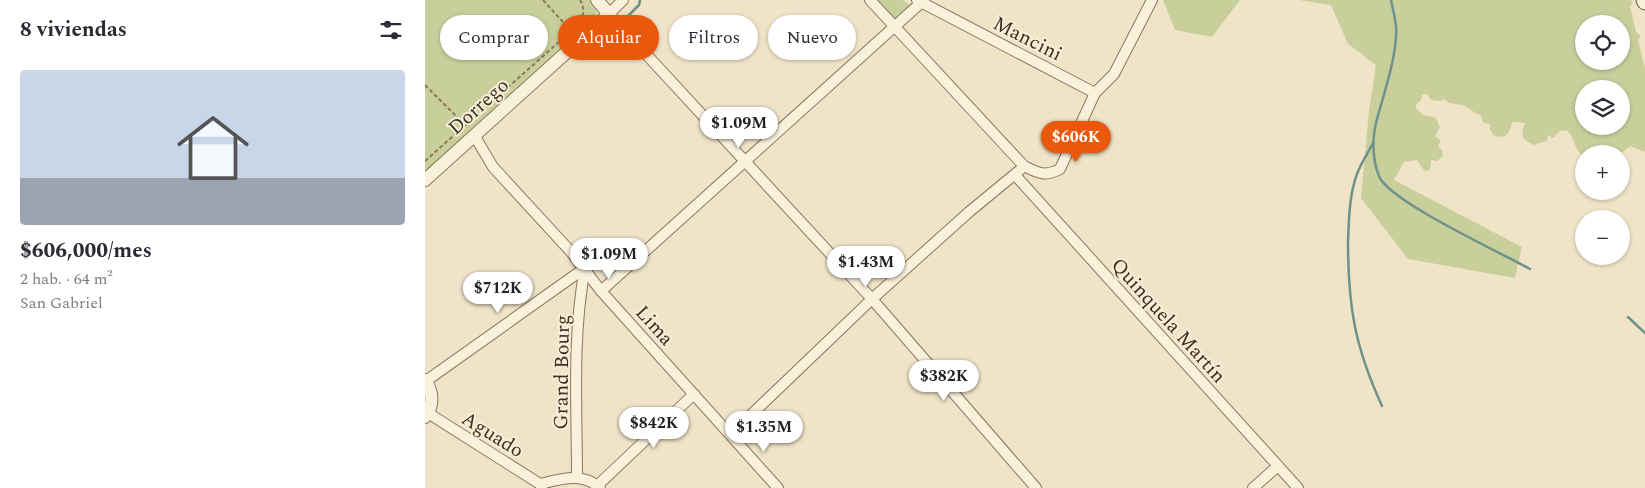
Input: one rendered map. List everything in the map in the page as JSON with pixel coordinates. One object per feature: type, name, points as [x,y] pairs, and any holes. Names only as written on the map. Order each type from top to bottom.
[{"type":"street","points":[[597,0],[872,299],[1036,488]]},
{"type":"street","name":"Dorrego","points":[[425,180],[623,0]]},
{"type":"street","points":[[870,0],[1024,166],[1041,175],[1052,174],[1060,169],[1095,93],[1115,74],[1152,0]]},
{"type":"street","points":[[601,291],[895,27],[921,1]]},
{"type":"street","name":"Mancini","points":[[921,1],[1095,93]]},
{"type":"street","name":"Lima","points":[[474,135],[493,167],[585,268],[601,291],[778,488]]},
{"type":"street","points":[[731,434],[872,299],[969,212],[1024,166]]},
{"type":"street","name":"Quinquela Martín","points":[[1015,175],[1298,488]]},
{"type":"street","points":[[426,415],[432,397],[426,380],[585,268]]},
{"type":"street","name":"Grand Bourg","points":[[577,477],[577,333],[585,268]]},
{"type":"street","points":[[541,486],[577,477],[587,479],[599,487],[693,394]]},
{"type":"street","name":"Aguado","points":[[426,415],[541,486]]},
{"type":"street","points":[[1253,488],[1277,466]]},
{"type":"path","points":[[543,0],[558,17]]},
{"type":"path","points":[[580,0],[583,15]]},
{"type":"path","points":[[425,161],[558,43]]},
{"type":"path","points":[[425,85],[474,135]]},
{"type":"green space","points":[[425,0],[592,0],[597,10],[596,15],[558,15],[558,54],[425,175]]},
{"type":"green space","points":[[877,0],[902,0],[911,5],[895,19]]},
{"type":"green space","points":[[1163,0],[1240,0],[1212,37],[1175,30]]},
{"type":"green space","points":[[1299,0],[1631,0],[1633,3],[1630,6],[1636,32],[1641,36],[1638,40],[1645,68],[1645,152],[1630,145],[1575,145],[1567,130],[1560,131],[1553,138],[1548,135],[1547,141],[1533,145],[1524,139],[1522,133],[1525,123],[1512,122],[1507,135],[1502,137],[1494,136],[1490,130],[1490,124],[1484,123],[1480,115],[1467,107],[1444,99],[1441,101],[1431,100],[1427,94],[1422,95],[1416,108],[1423,115],[1435,117],[1440,127],[1435,136],[1441,141],[1438,146],[1442,150],[1443,156],[1437,161],[1431,160],[1430,170],[1424,171],[1417,160],[1404,162],[1394,180],[1522,247],[1515,278],[1408,259],[1361,198],[1369,111],[1376,65],[1348,44],[1331,5]]},
{"type":"waterway","points":[[629,15],[639,5],[640,0]]},
{"type":"waterway","points":[[1391,0],[1396,37],[1390,73],[1375,126],[1374,155],[1379,176],[1387,187],[1423,212],[1530,269]]},
{"type":"waterway","points":[[1373,143],[1359,170],[1352,191],[1348,265],[1352,307],[1359,345],[1382,406]]},
{"type":"waterway","points":[[1628,317],[1645,333]]}]
